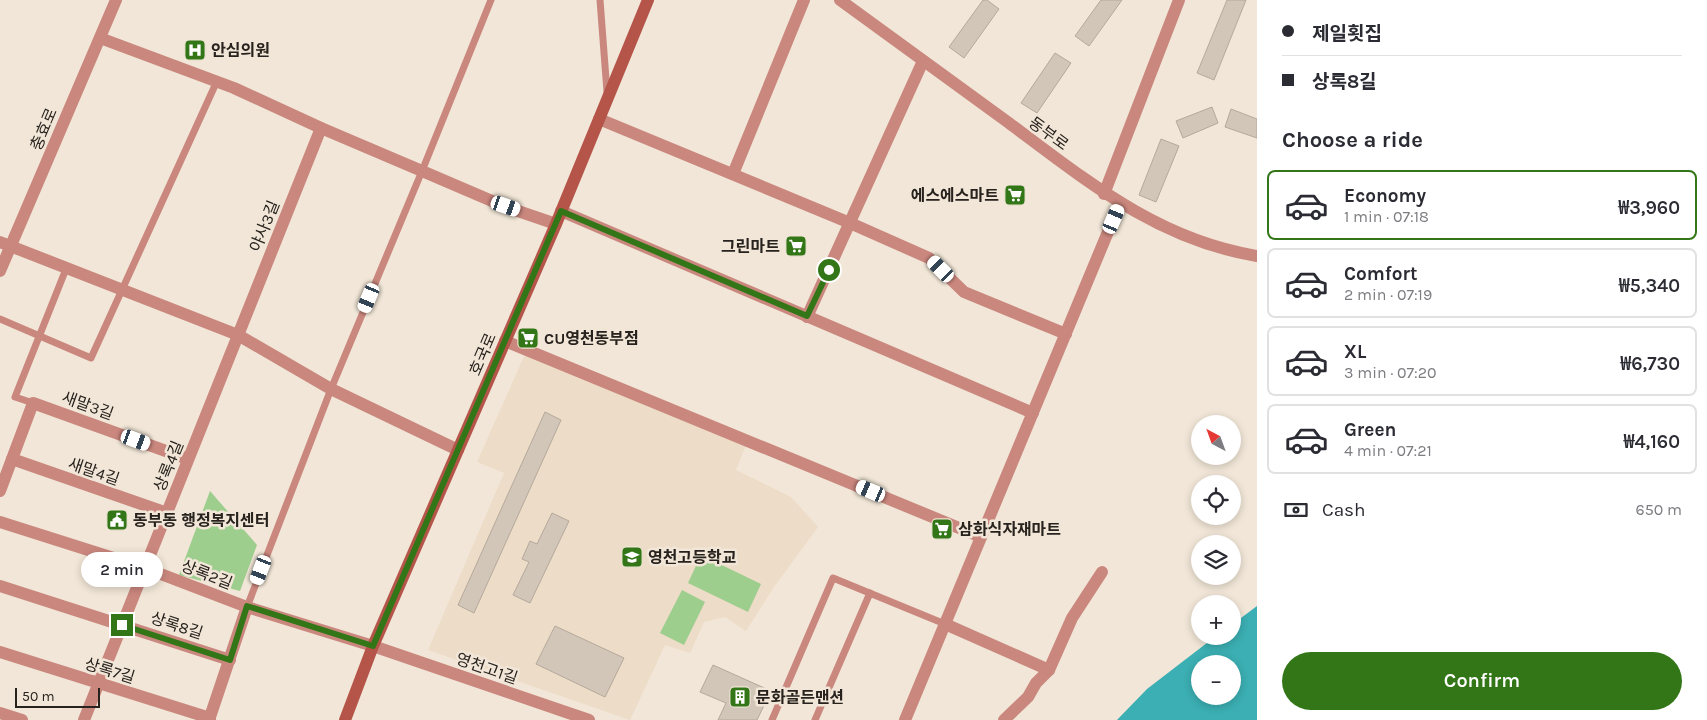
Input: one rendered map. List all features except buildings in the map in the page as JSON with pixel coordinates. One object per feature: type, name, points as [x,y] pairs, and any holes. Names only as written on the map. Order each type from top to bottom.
[{"type":"main road","name":"호국로","points":[[345,720],[373,646],[556,224],[648,0]]},
{"type":"street","name":"충효로","points":[[0,271],[5,245],[116,0]]},
{"type":"street","points":[[733,174],[804,0]]},
{"type":"street","name":"동부로","points":[[840,0],[1104,194],[1163,227],[1206,244],[1257,256]]},
{"type":"street","points":[[1104,194],[1179,0]]},
{"type":"street","points":[[100,38],[217,81],[320,128],[506,206],[556,224]]},
{"type":"street","points":[[807,316],[924,61]]},
{"type":"street","points":[[599,119],[850,222],[929,258],[964,292],[1066,334]]},
{"type":"street","name":"야사3길","points":[[238,335],[320,128]]},
{"type":"street","points":[[905,720],[1120,203]]},
{"type":"street","points":[[561,211],[1033,414]]},
{"type":"street","points":[[5,245],[238,335],[331,389],[458,450]]},
{"type":"street","name":"상록4길","points":[[84,720],[238,335]]},
{"type":"street","points":[[505,341],[981,537]]},
{"type":"street","points":[[0,491],[32,403]]},
{"type":"street","name":"새말3길","points":[[32,403],[188,459]]},
{"type":"street","name":"새말4길","points":[[12,460],[167,513]]},
{"type":"street","name":"상록2길","points":[[0,522],[145,568],[247,606],[373,646]]},
{"type":"street","points":[[1004,720],[1028,696],[1036,682],[1049,670],[1072,618],[1102,572]]},
{"type":"street","name":"상록8길","points":[[0,586],[230,660]]},
{"type":"street","points":[[210,719],[247,606]]},
{"type":"street","points":[[945,624],[1049,670]]},
{"type":"street","name":"영천고1길","points":[[373,646],[589,720]]},
{"type":"street","name":"상록7길","points":[[0,652],[210,719]]},
{"type":"street","points":[[0,713],[22,720]]},
{"type":"lane","points":[[247,606],[331,389],[491,0]]},
{"type":"lane","points":[[600,0],[608,97]]},
{"type":"lane","points":[[0,319],[91,358],[217,81]]},
{"type":"lane","points":[[32,403],[15,397],[66,269]]},
{"type":"lane","points":[[772,720],[833,578],[945,624]]},
{"type":"lane","points":[[815,720],[870,593]]},
{"type":"shaded area","name":"CU영천동부점","points":[[524,330],[537,336],[532,345],[519,339]]},
{"type":"shaded area","name":"영천고등학교","points":[[526,352],[746,445],[736,470],[791,497],[818,527],[774,587],[746,631],[725,617],[704,622],[690,653],[665,645],[630,720],[428,650],[504,473],[477,462]]},
{"type":"green space","points":[[210,491],[257,545],[240,591],[179,575]]},
{"type":"green space","points":[[701,555],[761,584],[748,612],[688,583]]},
{"type":"green space","points":[[682,590],[705,602],[684,645],[660,633]]},
{"type":"water","points":[[1257,606],[1257,720],[1117,720],[1147,689],[1191,655],[1191,705],[1241,705],[1241,655],[1191,655],[1204,645],[1241,645],[1241,618]]},
{"type":"place","name":"안심의원","points":[[195,50]]},
{"type":"place","name":"에스에스마트","points":[[1015,195]]},
{"type":"place","name":"그린마트","points":[[796,246]]},
{"type":"place","name":"CU영천동부점","points":[[528,338]]},
{"type":"place","name":"동부동 행정복지센터","points":[[117,520]]},
{"type":"place","name":"삼화식자재마트","points":[[942,529]]},
{"type":"place","name":"영천고등학교","points":[[632,557]]},
{"type":"place","name":"문화골든맨션","points":[[740,697]]},
{"type":"route","points":[[122,625],[230,660],[247,606],[373,646],[561,211],[807,316],[829,270]]}]
